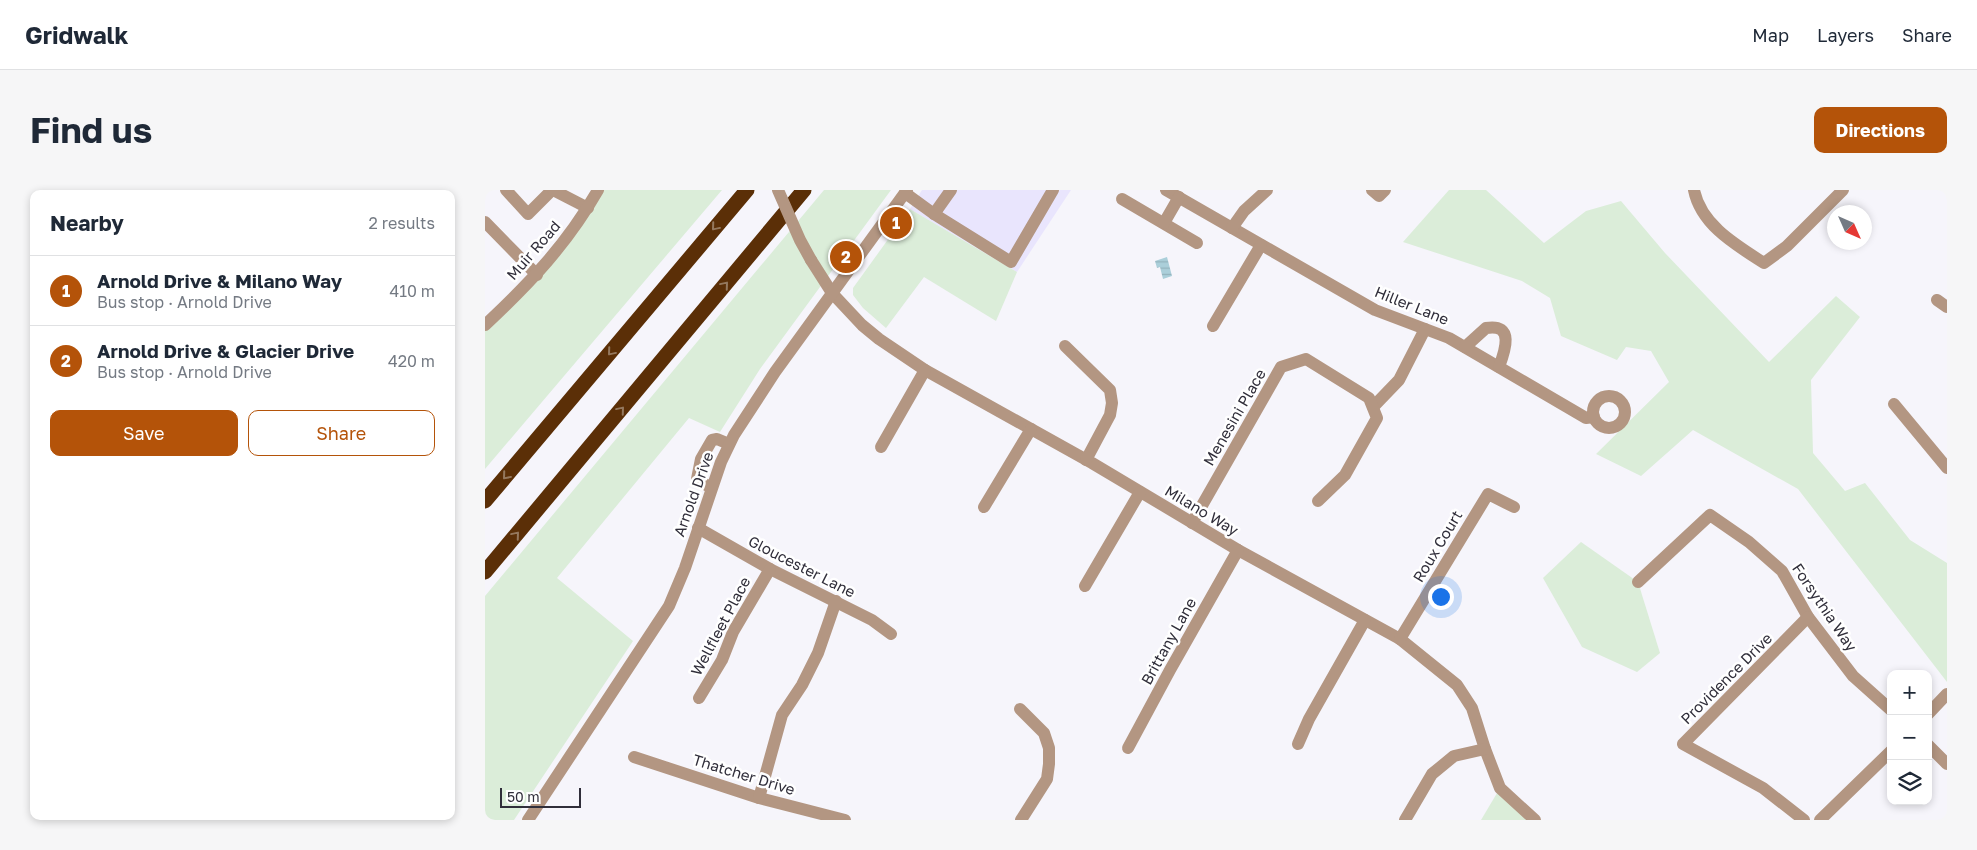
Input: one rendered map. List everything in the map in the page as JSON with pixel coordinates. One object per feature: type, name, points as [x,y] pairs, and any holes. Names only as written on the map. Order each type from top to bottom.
[{"type":"highway","points":[[485,501],[747,190]]},
{"type":"highway","points":[[485,572],[804,190]]},
{"type":"street","points":[[506,190],[528,214],[552,190],[588,208]]},
{"type":"street","name":"Muir Road","points":[[485,325],[537,275],[569,236],[598,190]]},
{"type":"street","name":"Milano Way","points":[[777,190],[800,240],[832,293],[862,325],[879,338],[925,370],[1086,460],[1238,550],[1399,639],[1457,685],[1472,708],[1500,788],[1535,820]]},
{"type":"street","points":[[934,214],[951,190]]},
{"type":"street","points":[[906,191],[934,214],[1011,262],[1053,190]]},
{"type":"street","name":"Hiller Lane","points":[[1166,190],[1375,310],[1449,338],[1586,418],[1594,417]]},
{"type":"street","points":[[1232,228],[1244,211],[1267,190]]},
{"type":"street","points":[[1372,190],[1379,196],[1385,190]]},
{"type":"street","points":[[1694,190],[1698,205],[1713,224],[1730,240],[1764,263],[1787,246],[1843,190]]},
{"type":"street","name":"Arnold Drive","points":[[532,819],[669,606],[678,588],[711,488],[729,444],[749,408],[906,191]]},
{"type":"street","points":[[1164,223],[1179,197]]},
{"type":"street","points":[[1122,198],[1197,243]]},
{"type":"street","points":[[485,222],[537,275]]},
{"type":"street","points":[[1213,326],[1261,245]]},
{"type":"street","points":[[1465,347],[1486,328],[1498,328],[1507,339],[1507,347],[1499,367]]},
{"type":"street","points":[[1318,501],[1345,476],[1377,418],[1373,407],[1399,380],[1425,329]]},
{"type":"street","points":[[1065,346],[1109,390],[1112,404],[1110,415],[1086,460]]},
{"type":"street","name":"Menesini Place","points":[[1192,523],[1281,368],[1306,358],[1369,398],[1373,407]]},
{"type":"street","points":[[881,447],[925,370]]},
{"type":"street","points":[[1894,404],[1947,468]]},
{"type":"street","points":[[984,507],[1031,429]]},
{"type":"street","points":[[711,488],[697,479],[701,459],[712,440],[717,439],[729,444]]},
{"type":"street","points":[[1085,586],[1140,492]]},
{"type":"street","name":"Roux Court","points":[[1399,639],[1488,494],[1514,507]]},
{"type":"street","name":"Forsythia Way","points":[[1638,582],[1710,515],[1749,542],[1781,571],[1808,617],[1853,676],[1887,706]]},
{"type":"street","name":"Gloucester Lane","points":[[698,528],[770,569],[873,620],[891,634]]},
{"type":"street","name":"Brittany Lane","points":[[1128,748],[1238,550]]},
{"type":"street","name":"Wellfleet Place","points":[[699,698],[722,660],[733,632],[770,569]]},
{"type":"street","points":[[759,798],[782,715],[802,685],[818,653],[836,601]]},
{"type":"street","name":"Providence Drive","points":[[1804,820],[1763,788],[1683,744],[1808,617]]},
{"type":"street","points":[[1298,744],[1309,719],[1365,620]]},
{"type":"street","points":[[1932,710],[1947,694]]},
{"type":"street","points":[[1020,709],[1044,733],[1049,748],[1047,779],[1021,820]]},
{"type":"street","points":[[1405,820],[1433,774],[1454,756],[1485,749]]},
{"type":"street","points":[[1932,749],[1947,764]]},
{"type":"street","points":[[1820,820],[1887,755]]},
{"type":"street","name":"Thatcher Drive","points":[[634,757],[759,798],[845,820]]},
{"type":"shaded area","points":[[922,190],[1071,190],[1017,272],[910,209]]},
{"type":"green space","points":[[598,190],[722,190],[485,469],[485,325],[537,275]]},
{"type":"green space","points":[[824,190],[891,190],[760,369],[720,432],[689,418],[557,578],[633,641],[514,820],[485,820],[485,596]]},
{"type":"green space","points":[[1449,190],[1486,190],[1544,243],[1586,211],[1621,201],[1665,253],[1769,362],[1836,296],[1860,317],[1811,380],[1813,453],[1845,491],[1865,483],[1910,540],[1947,563],[1947,682],[1798,489],[1693,430],[1641,476],[1596,454],[1669,382],[1651,351],[1626,347],[1617,360],[1561,336],[1550,298],[1522,281],[1403,242]]},
{"type":"green space","points":[[910,209],[1017,272],[996,321],[924,277],[886,328],[863,308],[853,295],[853,288]]},
{"type":"green space","points":[[1581,542],[1638,582],[1660,653],[1637,672],[1582,647],[1543,578]]},
{"type":"green space","points":[[1500,788],[1535,820],[1481,820]]},
{"type":"water","points":[[1167,257],[1172,276],[1163,279],[1160,267],[1157,268],[1155,261]]},
{"type":"place","name":"Arnold Drive & Milano Way","points":[[896,223]]},
{"type":"place","name":"Arnold Drive & Glacier Drive","points":[[846,257]]}]
